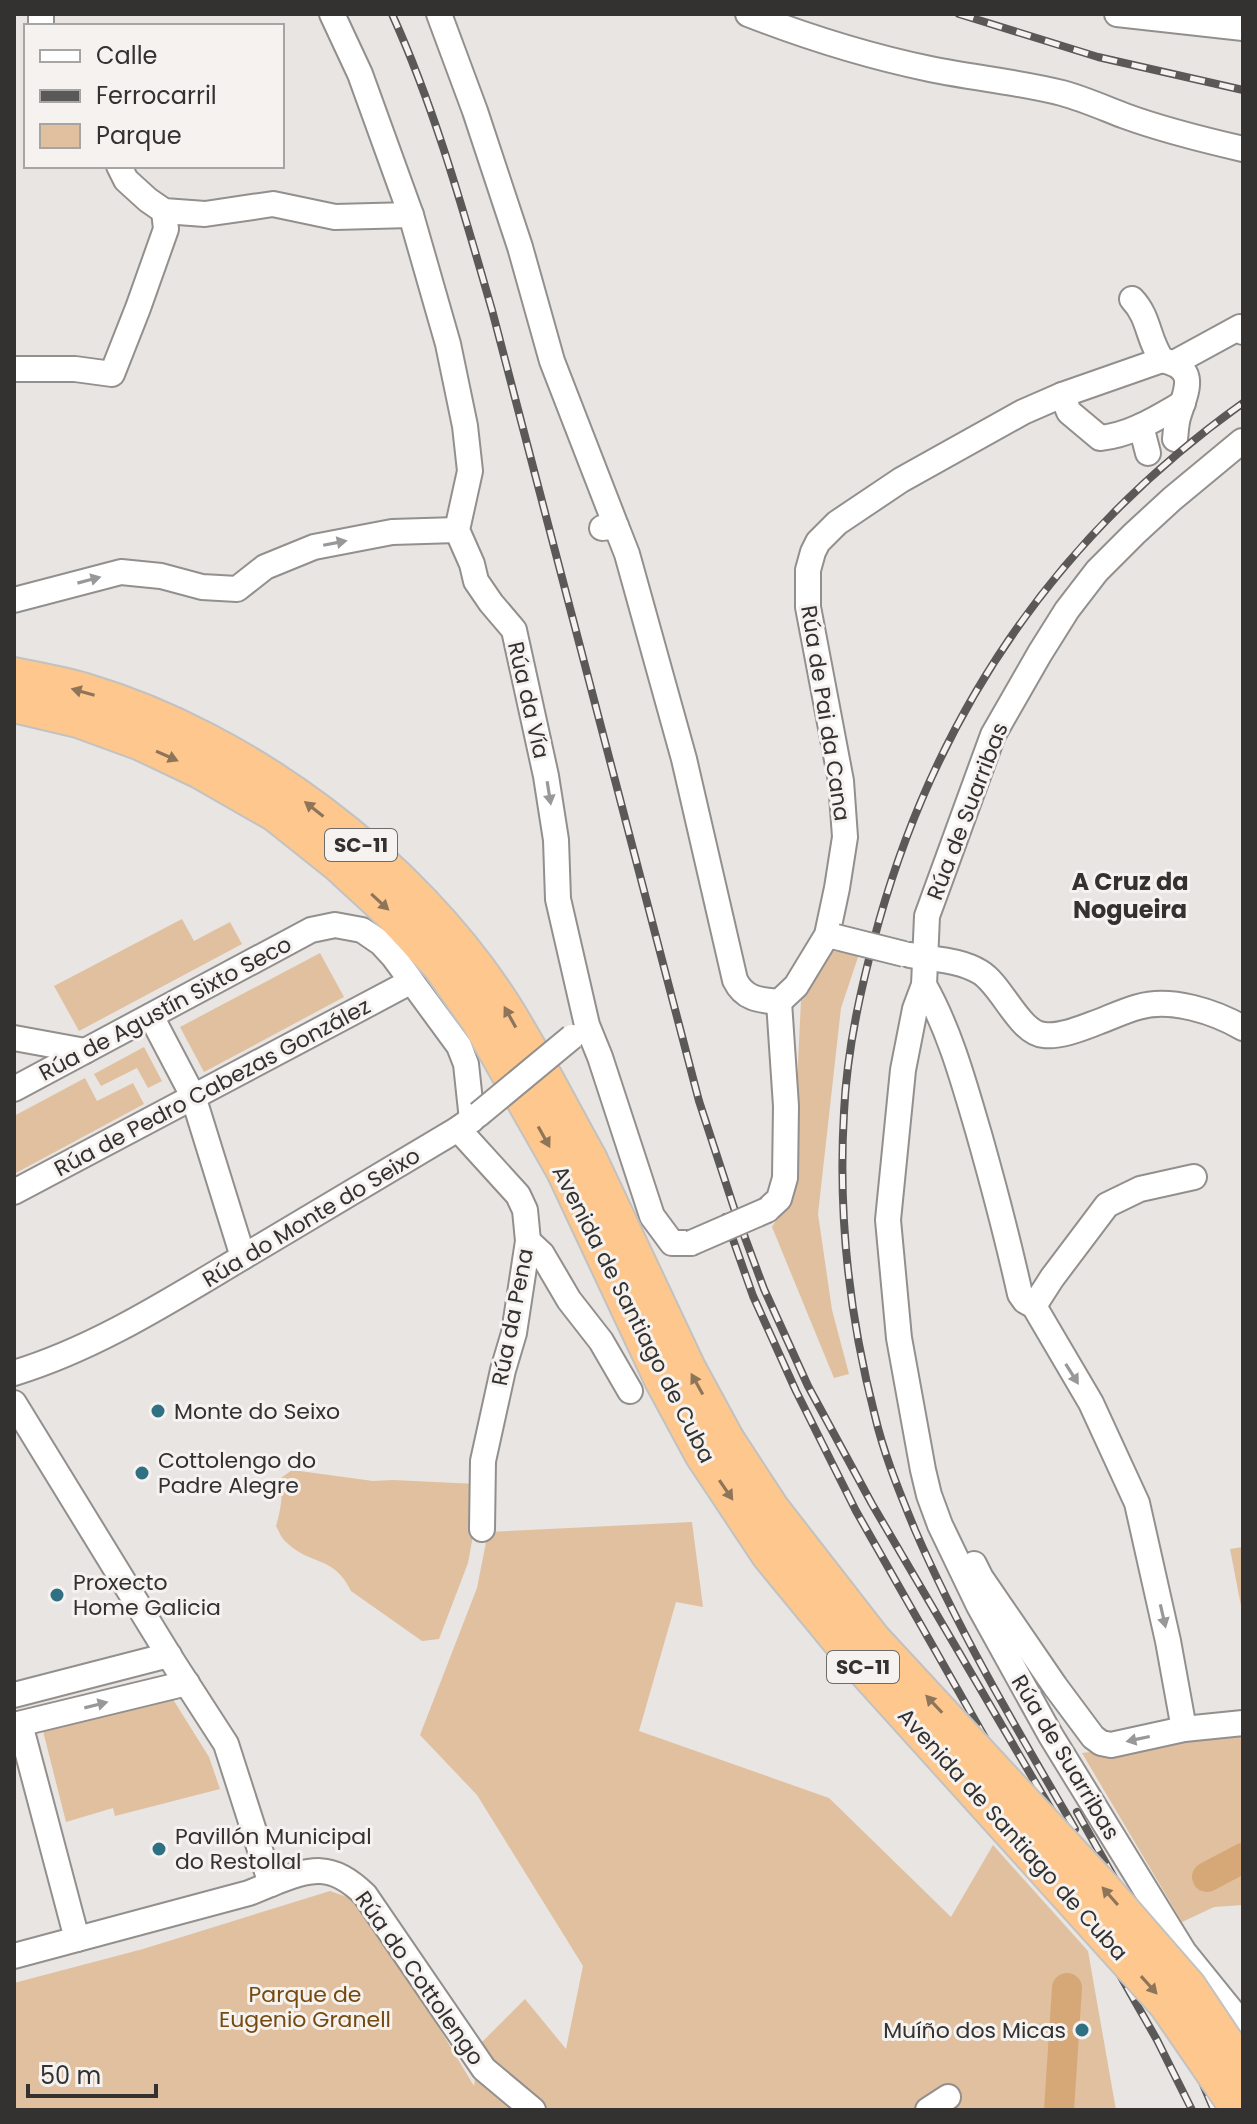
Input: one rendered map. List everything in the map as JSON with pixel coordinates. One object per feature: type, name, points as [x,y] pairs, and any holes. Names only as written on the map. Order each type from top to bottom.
[{"type":"highway","name":"Avenida de Santiago de Cuba","points":[[14,675],[85,691],[155,717],[217,746],[295,794],[360,844],[411,892],[461,948],[503,1005],[576,1165],[656,1367],[695,1442],[769,1555],[852,1656],[1166,2004],[1239,2110]]},
{"type":"highway","name":"Avenida de Santiago de Cuba","points":[[14,705],[78,720],[141,743],[200,771],[275,814],[339,865],[390,912],[440,966],[576,1165],[727,1440],[772,1509],[873,1639],[1096,1880],[1189,1987],[1243,2068]]},
{"type":"street","points":[[14,600],[121,572],[161,576],[202,587],[237,589],[265,567],[314,547],[392,532],[457,530],[470,471],[465,426],[448,344],[411,215],[360,74],[332,14]]},
{"type":"street","points":[[439,14],[520,247],[552,361],[608,527],[627,554],[684,759],[735,980],[740,991],[759,1000],[779,1002]]},
{"type":"street","points":[[748,14],[843,47],[927,69],[1060,92],[1158,126],[1243,149]]},
{"type":"street","points":[[1117,14],[1243,28]]},
{"type":"street","points":[[120,168],[126,180],[164,211],[205,214],[273,204],[335,217],[411,215]]},
{"type":"street","points":[[14,369],[75,369],[112,374],[166,229],[164,211]]},
{"type":"street","points":[[1132,299],[1142,310],[1153,347],[1185,371],[1187,378],[1175,439]]},
{"type":"street","name":"Rúa de Pai da Cana","points":[[779,1002],[796,986],[831,936],[845,837],[841,781],[808,607],[807,584],[813,552],[825,534],[901,480],[1023,412],[1062,395],[1168,361],[1240,327],[1243,332]]},
{"type":"street","points":[[1062,395],[1069,412],[1100,438],[1115,437],[1183,403]]},
{"type":"street","points":[[1141,426],[1148,453]]},
{"type":"street","name":"Rúa de Suarribas","points":[[1242,441],[1172,499],[1097,571],[1067,610],[993,735],[915,956],[924,985],[915,1009],[903,1070],[888,1220],[899,1338],[923,1470],[946,1538],[979,1606],[1051,1736],[1184,1952],[1243,2025]]},
{"type":"street","name":"Rúa da Vía","points":[[457,530],[480,561],[476,581],[514,630],[546,776],[556,840],[558,899],[579,1031],[600,1057],[652,1216],[672,1243],[691,1243],[767,1210],[779,1199],[785,1178],[786,1106],[779,1002]]},
{"type":"street","name":"Rúa de Agustín Sixto Seco","points":[[14,1089],[317,927],[347,926],[370,934],[393,956],[410,982]]},
{"type":"street","points":[[831,936],[915,956],[949,960],[983,974],[1030,1029],[1038,1034],[1055,1035],[1141,1005],[1195,1007],[1243,1028]]},
{"type":"street","points":[[410,982],[463,1054],[468,1079],[469,1121]]},
{"type":"street","name":"Rúa de Pedro Cabezas González","points":[[14,1192],[410,982]]},
{"type":"street","points":[[924,985],[941,1015],[967,1091],[1005,1225],[1020,1294],[1034,1306],[1091,1403],[1137,1503],[1184,1729]]},
{"type":"street","points":[[151,1016],[193,1096],[243,1257]]},
{"type":"street","name":"Rúa do Monte do Seixo","points":[[14,1373],[48,1363],[140,1317],[469,1121],[579,1031]]},
{"type":"street","points":[[14,1038],[85,1051]]},
{"type":"street","name":"Rúa da Pena","points":[[469,1121],[518,1195],[525,1210],[528,1241],[514,1333],[483,1461],[482,1529]]},
{"type":"street","points":[[1034,1306],[1107,1205],[1140,1189],[1194,1177]]},
{"type":"street","points":[[528,1241],[542,1254],[569,1300],[601,1341],[630,1391]]},
{"type":"street","points":[[14,1403],[226,1744],[271,1884]]},
{"type":"street","name":"Rúa de Suarribas","points":[[923,1470],[936,1485],[981,1578],[1093,1737],[1111,1745],[1184,1729],[1243,1723]]},
{"type":"street","points":[[14,1695],[169,1655]]},
{"type":"street","points":[[77,1939],[16,1723],[187,1683]]},
{"type":"street","name":"Rúa do Cottolengo","points":[[14,1956],[249,1893],[311,1870],[321,1870],[337,1875],[365,1895],[484,2069],[533,2110]]},
{"type":"green space","points":[[182,919],[194,941],[230,922],[242,944],[79,1031],[54,986]]},
{"type":"green space","points":[[832,951],[859,954],[841,1008],[818,1214],[832,1310],[849,1374],[834,1378],[772,1227],[792,1193],[801,1000]]},
{"type":"green space","points":[[320,953],[344,997],[204,1072],[180,1027]]},
{"type":"green space","points":[[144,1047],[162,1081],[148,1088],[137,1068],[101,1086],[94,1074]]},
{"type":"green space","points":[[85,1078],[97,1101],[133,1083],[144,1104],[14,1174],[14,1116]]},
{"type":"green space","points":[[292,1470],[373,1481],[477,1484],[476,1519],[468,1563],[439,1639],[422,1641],[351,1591],[329,1566],[295,1550],[284,1540],[276,1526],[281,1502],[281,1478]]},
{"type":"green space","name":"Parque de Eugenio Granell","points":[[692,1522],[703,1607],[676,1602],[639,1731],[829,1798],[951,1917],[993,1845],[1088,1951],[1116,2110],[14,2110],[14,1983],[143,1949],[330,1891],[364,1903],[474,2086],[480,2044],[525,1999],[566,2049],[583,1966],[477,1795],[420,1735],[477,1588],[488,1532]]},
{"type":"green space","points":[[1243,1547],[1243,1616],[1230,1549]]},
{"type":"green space","points":[[169,1693],[209,1757],[220,1789],[115,1816],[113,1808],[66,1822],[42,1727]]},
{"type":"green space","points":[[1243,1736],[1243,1905],[1214,1907],[1182,1922],[1082,1753]]},
{"type":"waterway","points":[[1207,1877],[1243,1858]]},
{"type":"waterway","points":[[1059,2110],[1067,1988]]},
{"type":"railway","points":[[392,14],[435,123],[492,310],[699,1101],[764,1289],[808,1386],[872,1504],[1079,1857],[1199,2075],[1214,2110]]},
{"type":"railway","points":[[959,14],[1098,57],[1243,90]]},
{"type":"railway","points":[[1075,1829],[990,1682],[951,1607],[915,1530],[883,1445],[858,1341],[844,1227],[843,1150],[848,1063],[873,944],[905,842],[936,768],[973,697],[1016,630],[1064,567],[1118,509],[1178,454],[1243,403]]},
{"type":"railway","points":[[725,1217],[753,1296],[856,1511],[1157,2040],[1192,2110]]},
{"type":"railway","points":[[1077,1812],[1122,1892]]},
{"type":"railway","points":[[1107,1884],[1202,2050],[1229,2110]]},
{"type":"place","name":"Monte do Seixo","points":[[158,1411]]},
{"type":"place","name":"Cottolengo do Padre Alegre","points":[[142,1473]]},
{"type":"place","name":"Proxecto Home Galicia","points":[[57,1595]]},
{"type":"place","name":"Pavillón Municipal do Restollal","points":[[159,1849]]},
{"type":"place","name":"Muíño dos Micas","points":[[1082,2030]]},
{"type":"district","name":"A Cruz da Nogueira","points":[[1130,896]]}]
